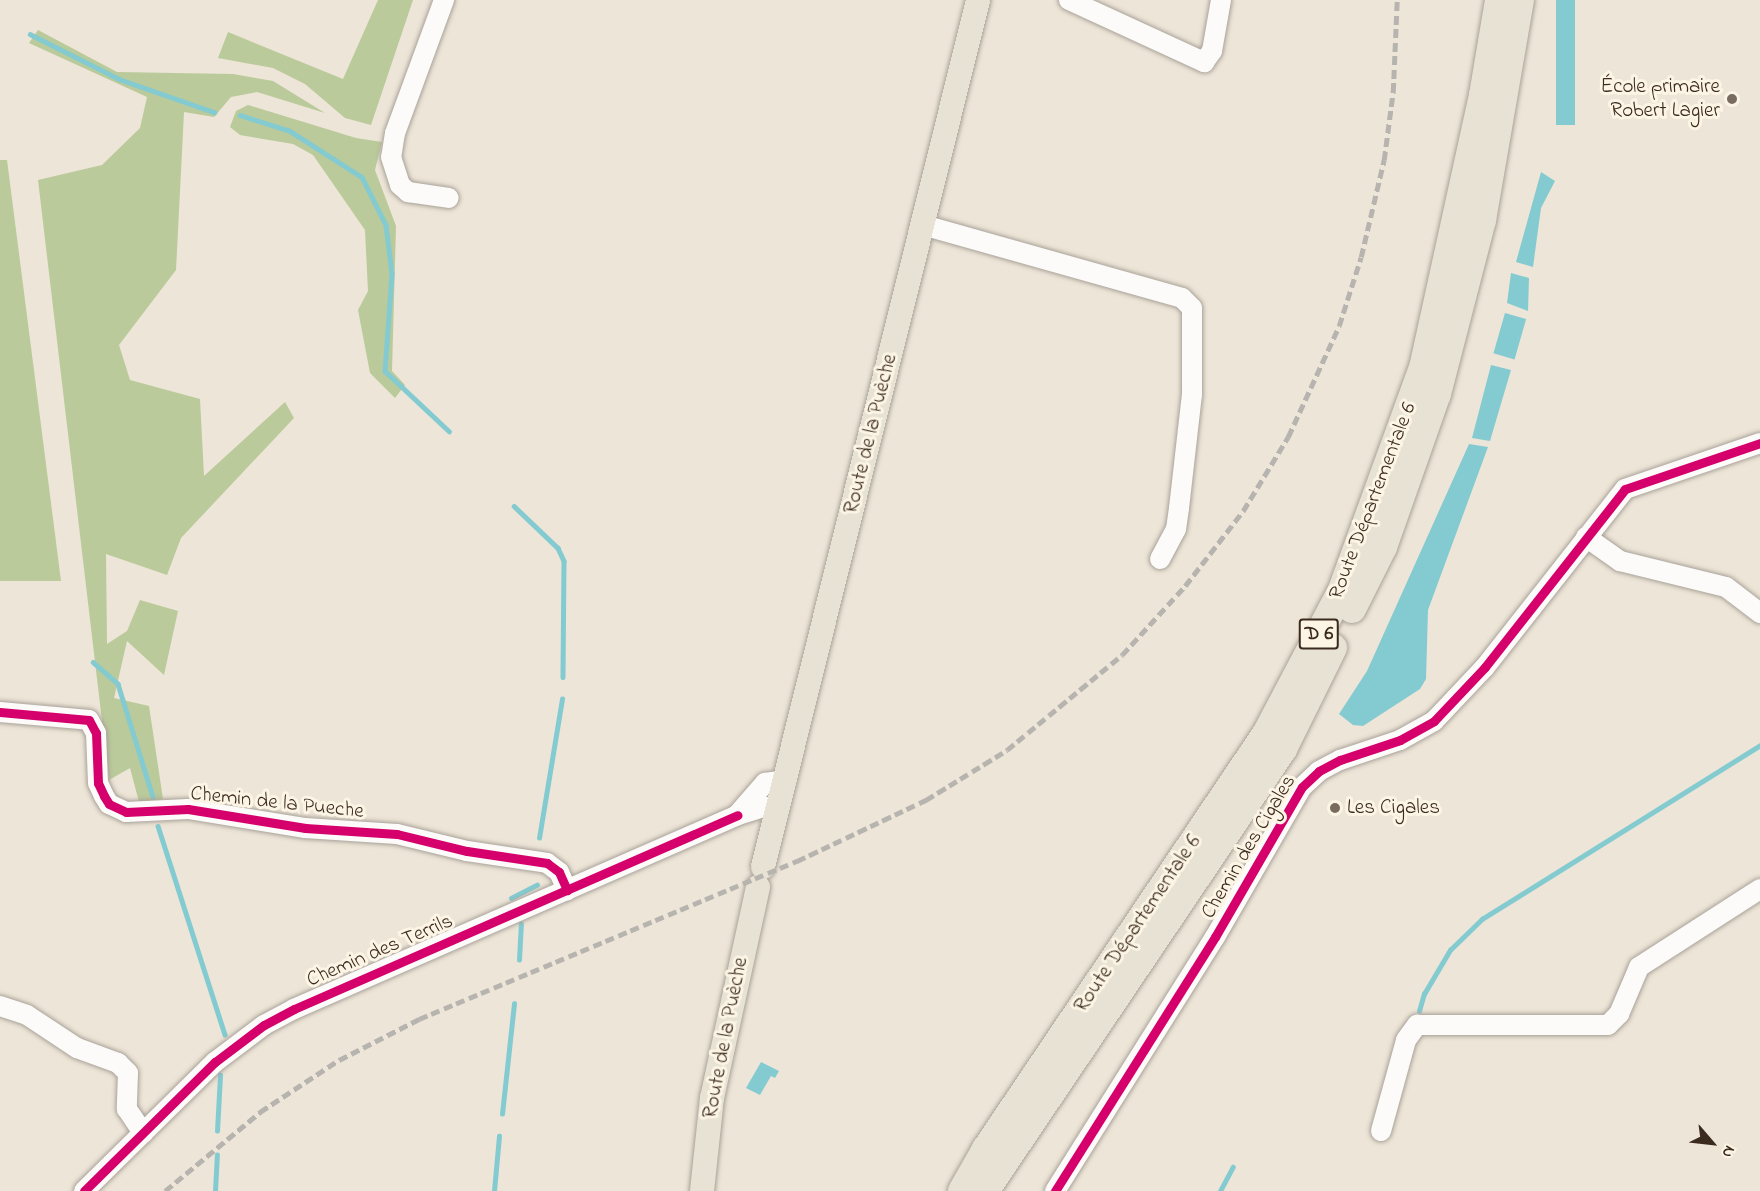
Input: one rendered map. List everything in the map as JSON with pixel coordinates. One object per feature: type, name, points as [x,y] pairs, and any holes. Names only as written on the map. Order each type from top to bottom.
[{"type":"highway","name":"Route Départementale 6","points":[[962,1191],[1089,997],[1265,736],[1342,590],[1423,368],[1484,95],[1499,0]]},
{"type":"highway","name":"Route Départementale 6","points":[[985,1191],[1283,749],[1383,547],[1437,394],[1482,220],[1520,0]]},
{"type":"highway","points":[[940,1191],[996,1112],[1089,997]]},
{"type":"main road","name":"Route de la Puèche","points":[[702,1191],[712,1098],[761,877],[787,780],[978,0]]},
{"type":"street","points":[[444,0],[395,133],[391,157],[400,186],[408,192],[449,198]]},
{"type":"street","points":[[1069,0],[1204,62],[1212,51],[1221,0]]},
{"type":"street","points":[[923,225],[1182,298],[1192,308],[1192,394],[1180,499],[1176,529],[1160,559]]},
{"type":"street","name":"Chemin des Cigales","points":[[1055,1191],[1215,937],[1302,787],[1325,767],[1400,740],[1434,721],[1485,667],[1625,489],[1760,443]]},
{"type":"street","points":[[1586,537],[1620,561],[1726,587],[1760,613]]},
{"type":"street","name":"Chemin de la Pueche","points":[[0,712],[89,720],[96,733],[99,783],[104,796],[109,804],[126,812],[188,809],[305,828],[397,834],[466,851],[547,863],[559,872],[567,890]]},
{"type":"street","name":"Chemin des Terrils","points":[[737,815],[765,783],[787,780]]},
{"type":"street","name":"Chemin des Terrils","points":[[84,1191],[215,1062],[264,1025],[294,1009],[737,815],[764,807],[779,808]]},
{"type":"street","points":[[1381,1131],[1406,1040],[1417,1025],[1608,1025],[1619,1014],[1639,967],[1760,889]]},
{"type":"street","points":[[0,1006],[27,1015],[77,1048],[118,1064],[128,1073],[127,1109],[143,1133]]},
{"type":"green space","points":[[378,0],[413,0],[371,125],[345,118],[305,84],[273,68],[218,58],[228,32],[343,79]]},
{"type":"green space","points":[[38,30],[117,72],[233,74],[273,81],[325,113],[257,92],[231,97],[214,117],[184,112],[176,270],[119,345],[130,380],[200,399],[204,476],[285,402],[294,418],[181,538],[167,575],[106,554],[107,644],[127,631],[140,600],[178,611],[164,675],[127,641],[114,698],[149,706],[163,799],[139,802],[130,768],[109,780],[38,180],[102,165],[140,128],[147,97],[29,43]]},
{"type":"green space","points":[[248,105],[356,138],[382,142],[375,170],[396,226],[392,371],[405,385],[395,398],[370,373],[358,310],[368,291],[365,230],[313,155],[293,144],[240,135],[230,127],[236,111]]},
{"type":"green space","points":[[0,160],[7,160],[61,581],[0,581]]},
{"type":"water","points":[[1556,0],[1575,0],[1575,125],[1556,125]]},
{"type":"water","points":[[1541,172],[1555,181],[1541,208],[1533,267],[1516,262]]},
{"type":"water","points":[[1511,273],[1529,278],[1528,311],[1507,303]]},
{"type":"water","points":[[1505,313],[1526,319],[1515,359],[1493,353]]},
{"type":"water","points":[[1491,365],[1511,370],[1490,441],[1472,438]]},
{"type":"water","points":[[1469,444],[1488,447],[1428,610],[1426,679],[1420,689],[1363,726],[1353,725],[1339,714],[1367,671]]},
{"type":"water","points":[[761,1062],[779,1071],[775,1078],[771,1076],[760,1095],[746,1088]]},
{"type":"waterway","points":[[30,34],[119,79],[214,112]]},
{"type":"waterway","points":[[240,115],[290,131],[362,177],[386,225],[392,274],[385,371],[449,431]]},
{"type":"waterway","points":[[514,506],[558,548],[564,561],[563,677]]},
{"type":"waterway","points":[[93,662],[118,684],[153,797]]},
{"type":"waterway","points":[[539,838],[562,699]]},
{"type":"waterway","points":[[1419,1011],[1424,994],[1450,950],[1482,919],[1760,745]]},
{"type":"waterway","points":[[158,826],[225,1035]]},
{"type":"waterway","points":[[511,898],[537,885]]},
{"type":"waterway","points":[[519,960],[521,924]]},
{"type":"waterway","points":[[502,1114],[514,1004]]},
{"type":"waterway","points":[[217,1131],[220,1075]]},
{"type":"waterway","points":[[494,1191],[499,1136]]},
{"type":"waterway","points":[[215,1191],[217,1155]]},
{"type":"waterway","points":[[1220,1191],[1233,1167]]},
{"type":"railway","points":[[165,1191],[260,1112],[339,1060],[419,1019],[797,861],[926,800],[1007,750],[1122,655],[1185,586],[1243,511],[1288,437],[1339,326],[1361,257],[1384,160],[1393,92],[1397,0]]},
{"type":"cycle path","points":[[1055,1191],[1215,937],[1302,787],[1319,771],[1340,760],[1400,740],[1434,721],[1485,667],[1625,489],[1760,443]]},
{"type":"cycle path","points":[[0,712],[89,720],[96,733],[98,783],[109,804],[126,812],[188,809],[305,828],[397,834],[467,851],[547,863],[559,872],[567,890]]},
{"type":"cycle path","points":[[84,1191],[215,1062],[264,1025],[294,1009],[737,815]]},
{"type":"place","name":"École primaire Robert Lagier","points":[[1732,99]]},
{"type":"place","name":"Les Cigales","points":[[1335,808]]}]
